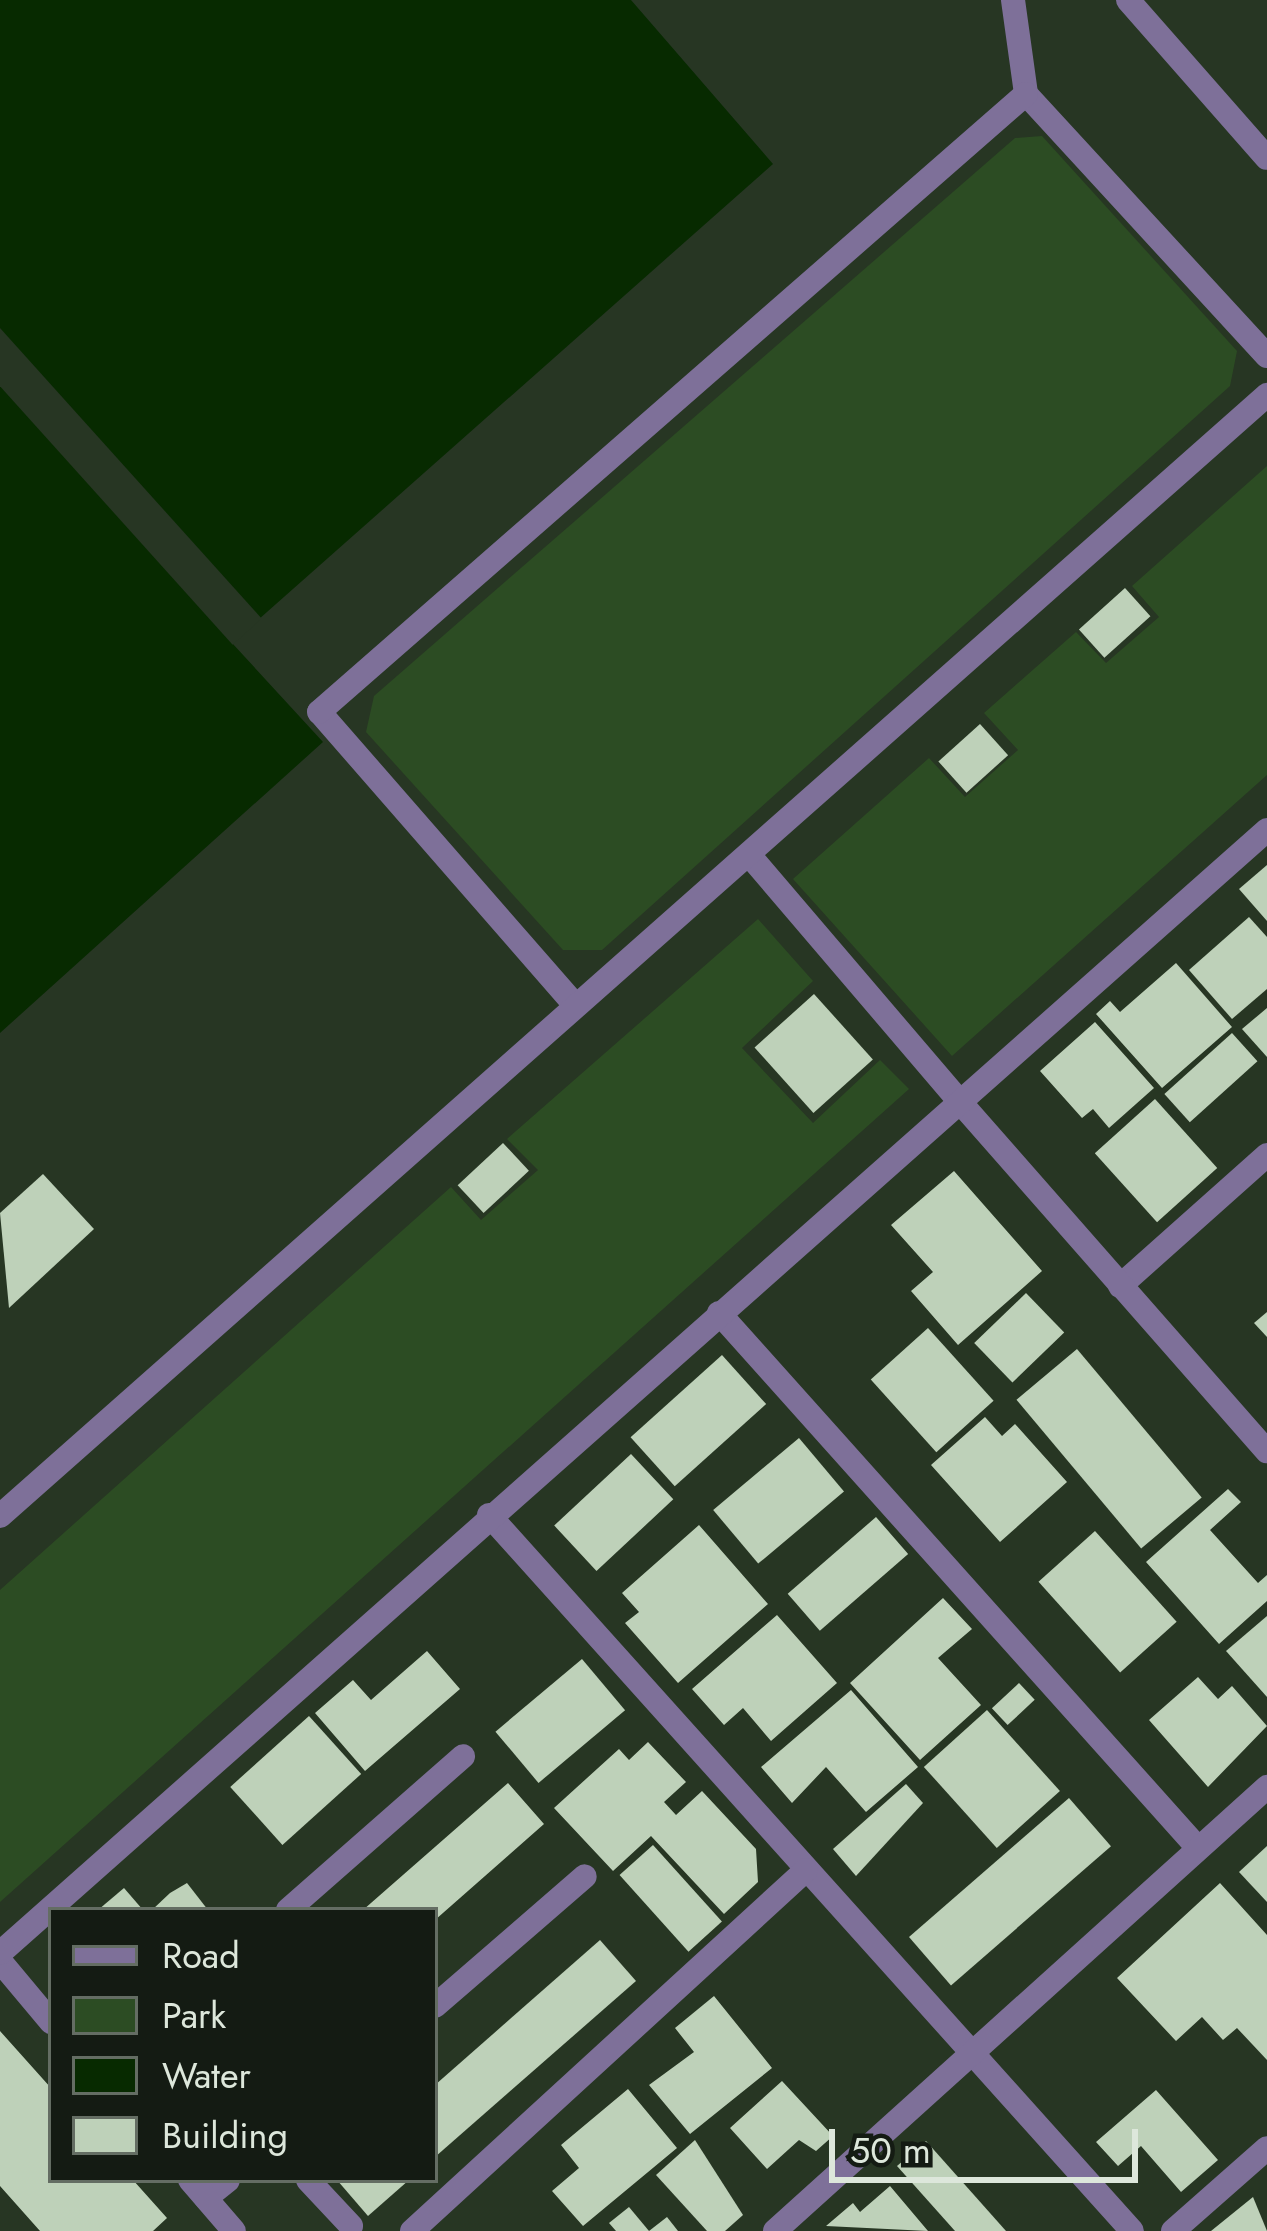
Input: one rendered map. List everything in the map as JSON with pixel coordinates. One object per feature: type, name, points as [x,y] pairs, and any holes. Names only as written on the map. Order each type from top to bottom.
[{"type":"street","points":[[1013,0],[1026,94],[1267,356]]},
{"type":"street","points":[[1128,0],[1267,158]]},
{"type":"street","points":[[575,1005],[319,712],[1026,94]]},
{"type":"street","points":[[0,1516],[1267,395]]},
{"type":"street","points":[[55,1907],[489,1515],[1267,830]]},
{"type":"street","points":[[750,856],[1120,1286],[1266,1447]]},
{"type":"street","points":[[1120,1286],[1267,1155]]},
{"type":"street","points":[[718,1313],[1198,1848]]},
{"type":"street","points":[[489,1515],[1132,2231]]},
{"type":"street","points":[[291,1907],[463,1756]]},
{"type":"street","points":[[775,2231],[1267,1787]]},
{"type":"street","points":[[412,2231],[806,1870]]},
{"type":"street","points":[[438,2003],[584,1876]]},
{"type":"street","points":[[48,1914],[0,1957],[48,2018]]},
{"type":"street","points":[[1173,2231],[1267,2148]]},
{"type":"street","points":[[311,2183],[351,2226]]},
{"type":"street","points":[[198,2189],[232,2230]]},
{"type":"green space","points":[[1042,136],[1237,351],[1230,386],[602,950],[563,950],[366,732],[374,696],[1015,138]]},
{"type":"green space","points":[[1267,466],[1267,775],[952,1056],[793,879],[929,758],[965,797],[1018,750],[984,713],[1076,632],[1106,663],[1159,617],[1132,586]]},
{"type":"green space","points":[[758,919],[813,981],[742,1048],[813,1123],[880,1060],[909,1089],[0,1902],[0,1590],[451,1187],[481,1220],[538,1170],[507,1139]]},
{"type":"water","points":[[0,0],[631,0],[773,164],[232,643],[323,742],[0,1033]]},
{"type":"pier","points":[[0,328],[262,619],[233,645],[0,386]]},
{"type":"building","points":[[1125,588],[1150,616],[1104,658],[1079,629]]},
{"type":"building","points":[[980,724],[1008,755],[966,793],[938,761]]},
{"type":"building","points":[[1267,865],[1267,921],[1239,889]]},
{"type":"building","points":[[1249,917],[1267,937],[1267,989],[1232,1019],[1189,970]]},
{"type":"building","points":[[1176,963],[1232,1027],[1162,1088],[1096,1014],[1110,1001],[1120,1012]]},
{"type":"building","points":[[814,994],[873,1059],[813,1113],[755,1048]]},
{"type":"building","points":[[1267,1008],[1267,1057],[1242,1029]]},
{"type":"building","points":[[1095,1022],[1154,1088],[1109,1128],[1093,1109],[1082,1118],[1040,1071]]},
{"type":"building","points":[[1232,1033],[1257,1061],[1190,1122],[1164,1094]]},
{"type":"building","points":[[1155,1099],[1217,1168],[1157,1222],[1095,1153]]},
{"type":"building","points":[[503,1143],[529,1171],[484,1213],[458,1185]]},
{"type":"building","points":[[954,1171],[1042,1271],[958,1345],[911,1291],[933,1272],[891,1225]]},
{"type":"building","points":[[43,1174],[94,1229],[9,1308],[0,1213]]},
{"type":"building","points":[[1026,1293],[1064,1333],[1012,1383],[974,1343]]},
{"type":"building","points":[[1267,1312],[1267,1337],[1254,1323]]},
{"type":"building","points":[[928,1328],[994,1401],[936,1452],[871,1380]]},
{"type":"building","points":[[1077,1349],[1202,1498],[1141,1548],[1016,1400]]},
{"type":"building","points":[[722,1355],[766,1404],[675,1486],[631,1437]]},
{"type":"building","points":[[985,1417],[1002,1436],[1015,1424],[1067,1482],[1000,1542],[931,1465]]},
{"type":"building","points":[[799,1438],[844,1492],[758,1564],[713,1510]]},
{"type":"building","points":[[631,1454],[673,1499],[596,1571],[554,1526]]},
{"type":"building","points":[[1228,1489],[1241,1502],[1210,1530],[1258,1583],[1267,1575],[1267,1601],[1219,1644],[1146,1562]]},
{"type":"building","points":[[876,1517],[908,1554],[820,1631],[788,1594]]},
{"type":"building","points":[[699,1525],[768,1604],[678,1683],[625,1623],[639,1612],[622,1593]]},
{"type":"building","points":[[1095,1531],[1177,1622],[1120,1673],[1039,1582]]},
{"type":"building","points":[[943,1598],[972,1629],[938,1658],[981,1705],[920,1760],[850,1683]]},
{"type":"building","points":[[777,1615],[837,1683],[771,1741],[743,1708],[724,1725],[692,1689]]},
{"type":"building","points":[[1267,1616],[1267,1697],[1226,1651]]},
{"type":"building","points":[[427,1651],[460,1689],[365,1771],[315,1713],[353,1680],[371,1700]]},
{"type":"building","points":[[582,1659],[625,1710],[539,1783],[495,1732]]},
{"type":"building","points":[[1198,1677],[1218,1699],[1232,1686],[1267,1726],[1208,1787],[1149,1720]]},
{"type":"building","points":[[1019,1683],[1035,1700],[1008,1725],[992,1708]]},
{"type":"building","points":[[851,1690],[918,1767],[866,1812],[826,1767],[792,1803],[761,1767]]},
{"type":"building","points":[[987,1710],[1060,1791],[997,1848],[924,1767]]},
{"type":"building","points":[[309,1716],[361,1774],[282,1845],[230,1787]]},
{"type":"building","points":[[648,1742],[686,1782],[664,1802],[676,1815],[702,1791],[756,1849],[758,1882],[724,1914],[651,1836],[613,1871],[554,1808],[619,1749],[629,1760]]},
{"type":"building","points":[[508,1783],[544,1824],[438,1917],[438,1907],[366,1907]]},
{"type":"building","points":[[906,1784],[923,1803],[856,1876],[833,1849]]},
{"type":"building","points":[[1069,1798],[1111,1846],[951,1985],[909,1937]]},
{"type":"building","points":[[653,1845],[722,1922],[688,1952],[620,1875]]},
{"type":"building","points":[[1267,1846],[1267,1902],[1239,1872]]},
{"type":"building","points":[[187,1883],[206,1907],[155,1907]]},
{"type":"building","points":[[1220,1883],[1267,1935],[1267,2060],[1237,2028],[1223,2040],[1202,2017],[1176,2041],[1117,1978]]},
{"type":"building","points":[[124,1888],[140,1907],[102,1907]]},
{"type":"building","points":[[600,1940],[636,1981],[438,2154],[438,2082]]},
{"type":"building","points":[[714,1996],[772,2068],[690,2134],[649,2085],[694,2052],[675,2028]]},
{"type":"building","points":[[0,2031],[48,2085],[48,2183],[136,2183],[167,2218],[153,2231],[40,2231],[0,2186]]},
{"type":"building","points":[[782,2081],[833,2136],[816,2151],[799,2140],[767,2169],[730,2128]]},
{"type":"building","points":[[628,2089],[677,2148],[583,2226],[552,2191],[579,2168],[561,2145]]},
{"type":"building","points":[[1156,2090],[1218,2160],[1181,2192],[1141,2146],[1118,2166],[1096,2142]]},
{"type":"building","points":[[695,2140],[743,2215],[725,2231],[707,2231],[656,2175]]},
{"type":"building","points":[[926,2141],[1006,2231],[955,2231],[897,2166]]},
{"type":"building","points":[[340,2183],[406,2183],[368,2216]]},
{"type":"building","points":[[890,2186],[928,2231],[826,2226],[853,2203],[860,2212]]},
{"type":"building","points":[[1253,2197],[1267,2231],[1211,2231]]},
{"type":"building","points":[[629,2207],[649,2231],[616,2231],[609,2223]]},
{"type":"building","points":[[667,2217],[678,2231],[649,2231]]}]
